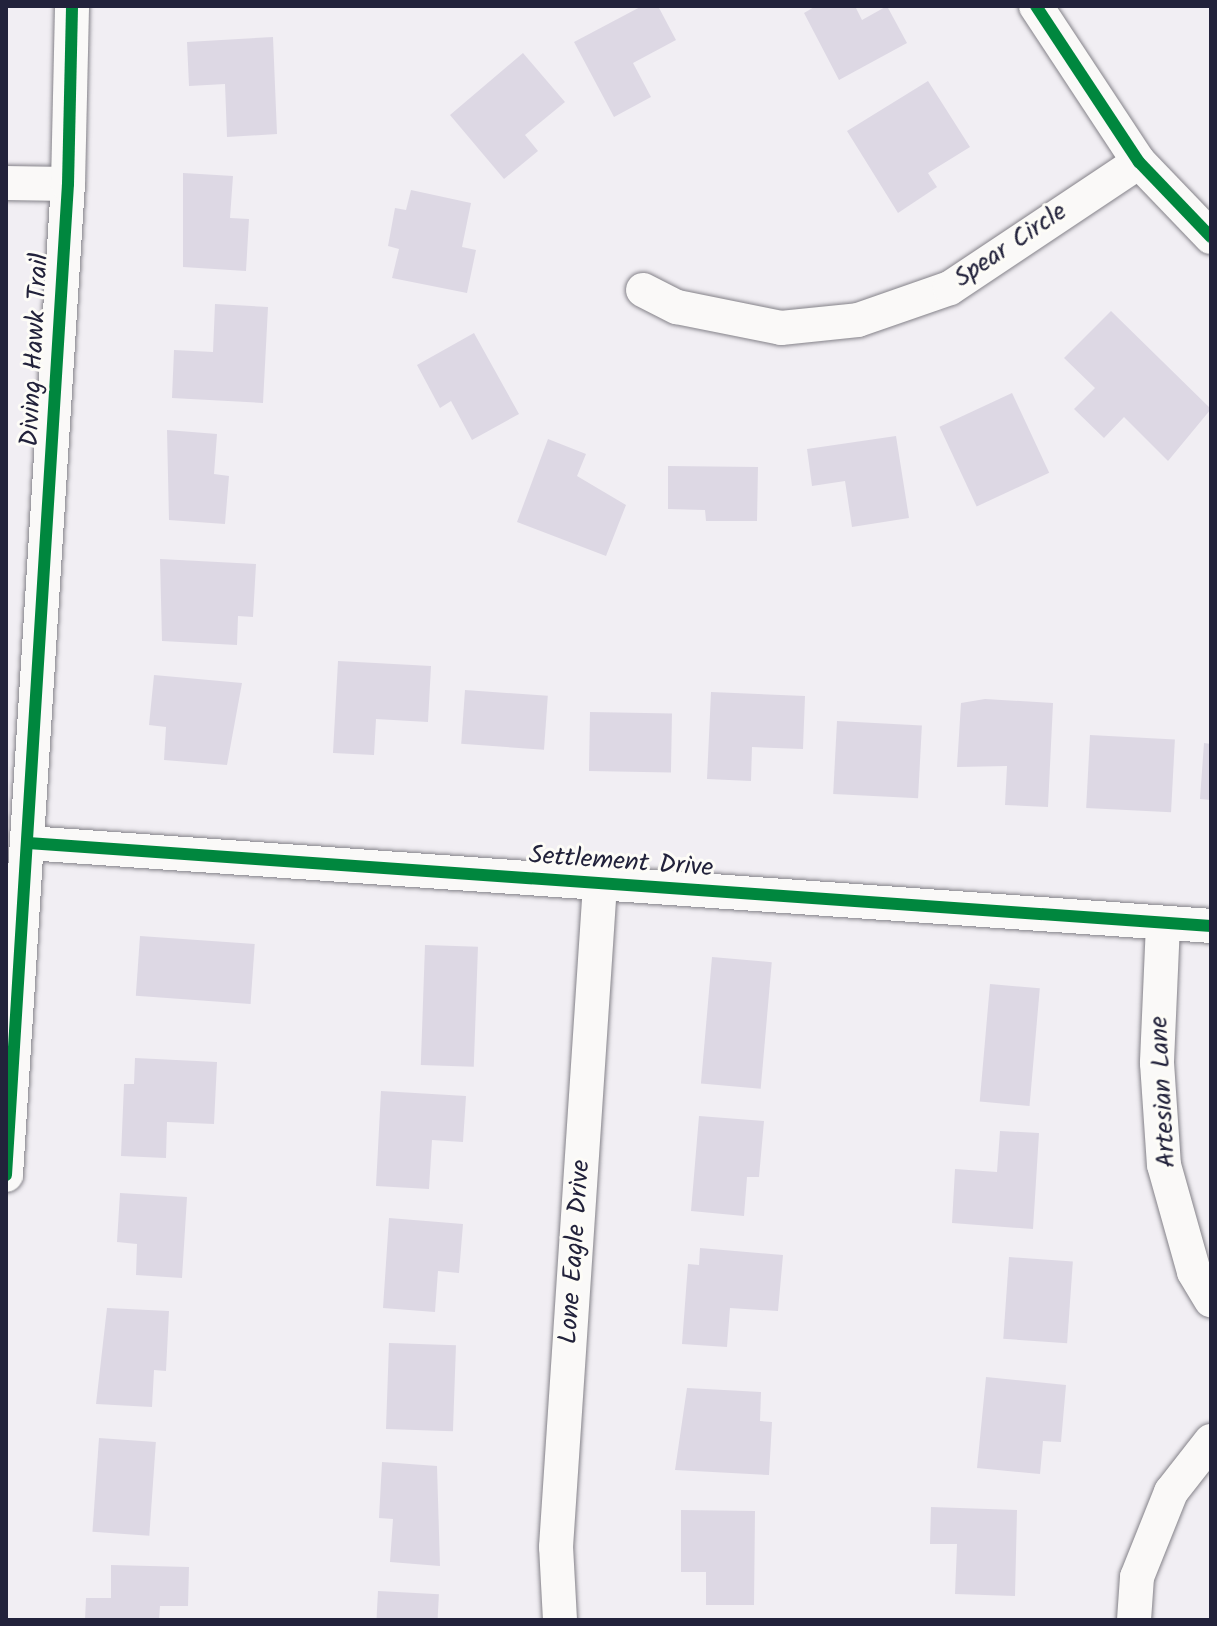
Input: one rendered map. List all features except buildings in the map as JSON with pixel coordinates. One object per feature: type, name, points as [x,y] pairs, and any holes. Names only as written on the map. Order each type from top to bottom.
[{"type":"street","name":"Diving Hawk Trail","points":[[6,1175],[68,184],[72,6]]},
{"type":"street","points":[[1036,6],[1139,162],[1211,237]]},
{"type":"street","name":"Spear Circle","points":[[643,290],[677,307],[781,328],[858,320],[950,288],[1139,162]]},
{"type":"street","points":[[6,183],[68,184]]},
{"type":"street","name":"Settlement Drive","points":[[28,843],[1211,926]]},
{"type":"street","name":"Lone Eagle Drive","points":[[560,1620],[556,1547],[600,884]]},
{"type":"street","name":"Artesian Lane","points":[[1163,924],[1157,1063],[1164,1165],[1194,1272],[1211,1300]]},
{"type":"street","points":[[1134,1620],[1137,1577],[1171,1492],[1211,1441]]},
{"type":"cycle path","points":[[6,1175],[68,184],[72,6]]},
{"type":"cycle path","points":[[1036,6],[1139,162],[1211,237]]},
{"type":"cycle path","points":[[28,843],[1211,926]]}]
